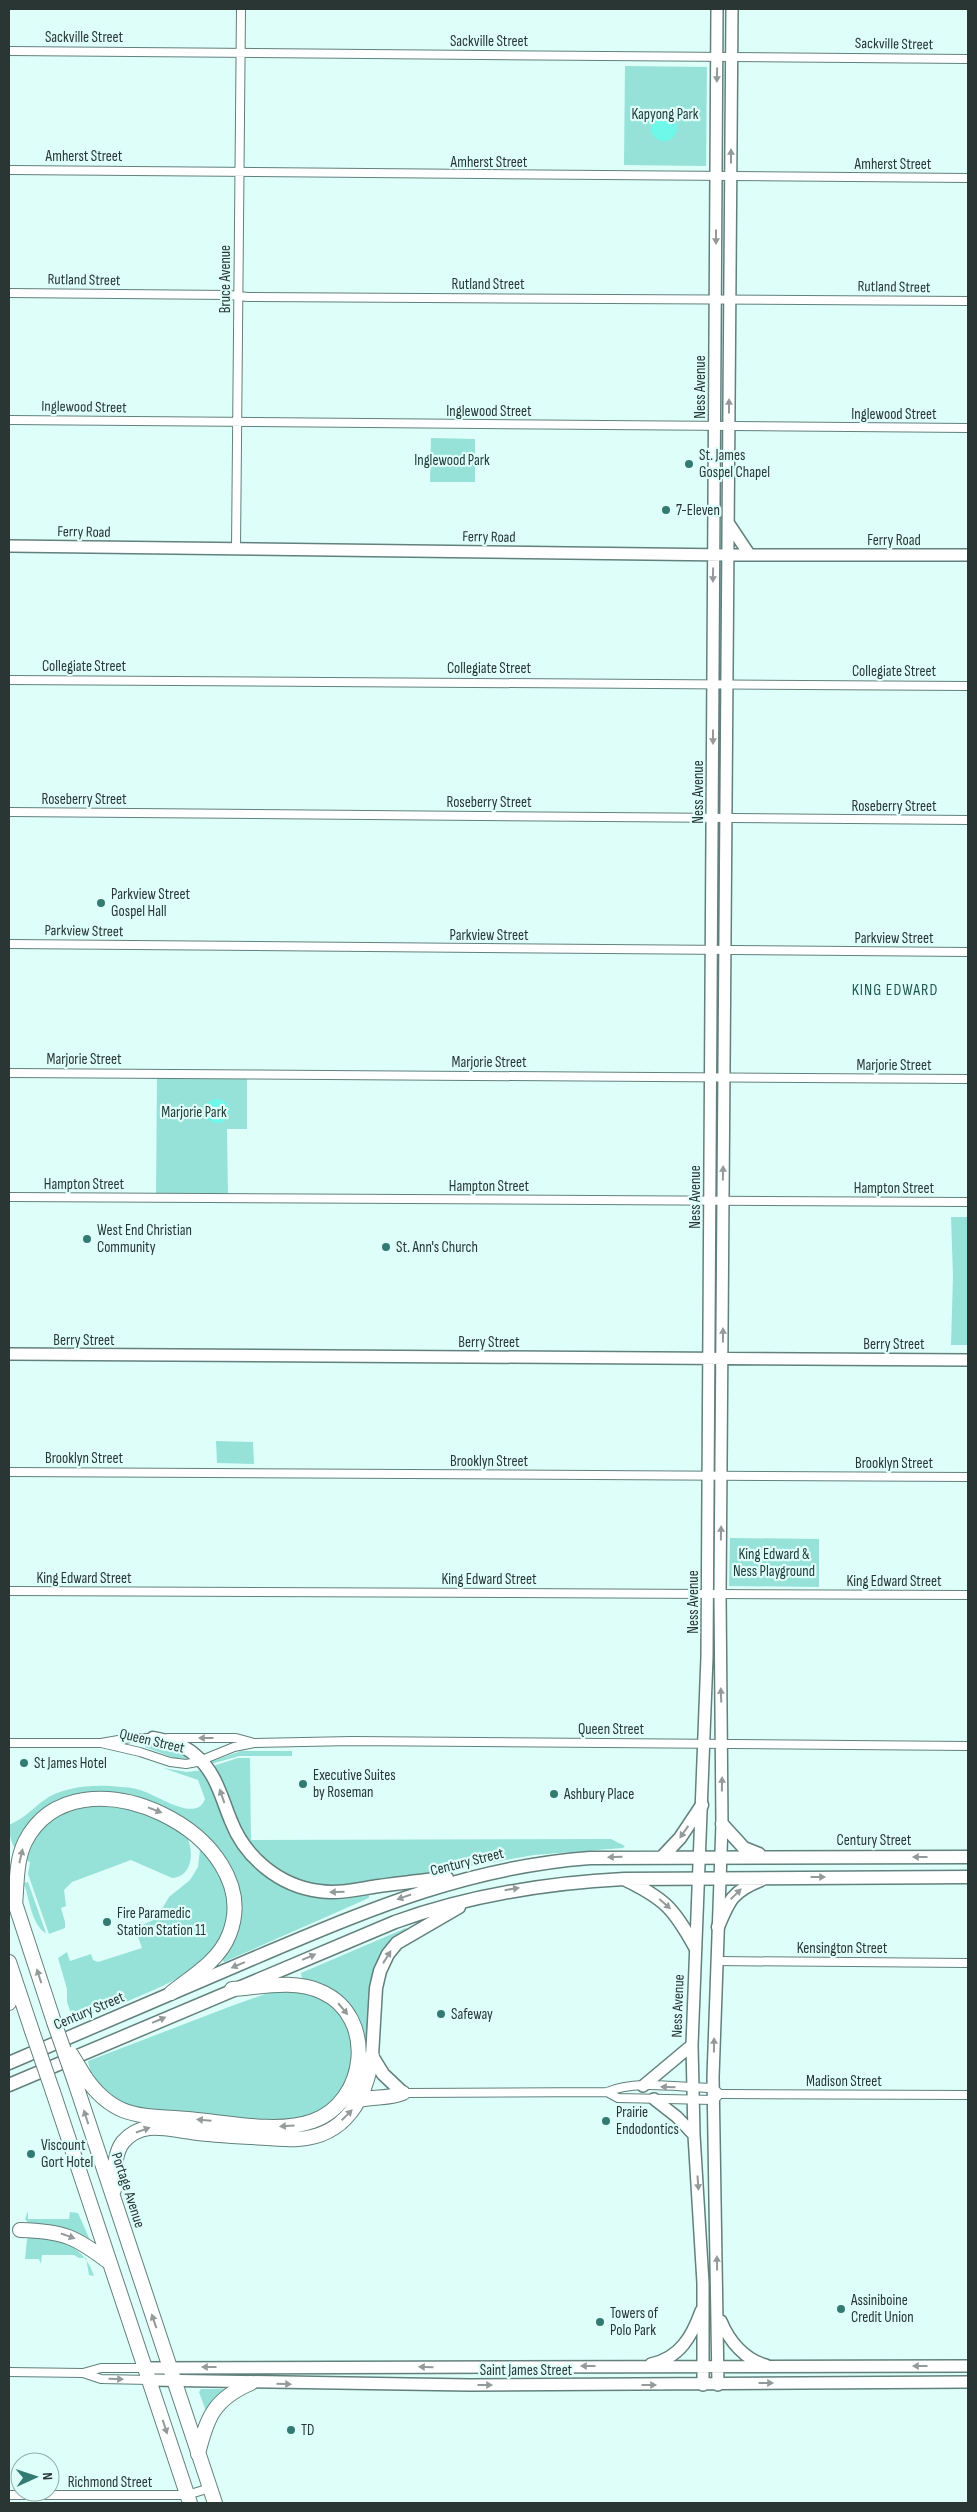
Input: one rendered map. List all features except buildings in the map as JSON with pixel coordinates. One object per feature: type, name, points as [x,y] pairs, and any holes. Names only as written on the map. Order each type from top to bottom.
[{"type":"highway","points":[[15,1905],[19,1862],[25,1843],[35,1826],[59,1808],[92,1800],[113,1800],[153,1809],[176,1820],[202,1841],[222,1868],[231,1891],[234,1914],[229,1937],[218,1954],[171,1993]]},
{"type":"highway","name":"Portage Avenue","points":[[9,1887],[56,2027],[80,2079],[114,2201],[215,2503]]},
{"type":"highway","points":[[9,1962],[148,2374],[188,2499]]},
{"type":"highway","points":[[9,2003],[14,1976]]},
{"type":"highway","points":[[80,2079],[93,2088],[112,2106],[136,2114],[283,2127],[314,2121],[337,2107],[348,2093],[358,2064],[356,2033],[342,2007],[323,1992],[307,1987],[286,1985],[232,1989]]},
{"type":"highway","points":[[114,2201],[118,2153],[124,2142],[138,2131],[158,2127],[210,2134],[304,2138],[337,2125],[360,2100],[368,2081],[372,2056]]},
{"type":"highway","points":[[360,2100],[379,2096],[396,2096],[403,2093]]},
{"type":"highway","points":[[14,2230],[54,2232],[71,2236],[111,2264]]},
{"type":"highway","points":[[198,2455],[205,2428],[217,2405],[230,2393],[251,2383]]},
{"type":"main road","name":"Ness Avenue","points":[[703,2385],[704,2302],[694,2135],[692,2045],[695,1946],[700,1878],[708,1594],[717,9]]},
{"type":"main road","name":"Ness Avenue","points":[[718,2385],[716,1961],[721,1856],[723,1744],[720,1594],[732,9]]},
{"type":"main road","points":[[729,524],[749,554]]},
{"type":"main road","name":"Ferry Road","points":[[9,546],[714,555],[968,555]]},
{"type":"main road","name":"Berry Street","points":[[9,1354],[968,1360]]},
{"type":"main road","points":[[153,1738],[180,1745],[202,1760],[215,1779],[234,1828],[247,1850],[270,1872],[294,1884],[319,1892],[336,1892],[416,1880],[472,1876]]},
{"type":"main road","points":[[663,1856],[680,1838],[702,1805]]},
{"type":"main road","points":[[722,1824],[744,1848],[763,1856]]},
{"type":"main road","name":"Century Street","points":[[9,2063],[359,1914],[405,1896],[472,1876],[562,1860],[663,1856],[968,1857]]},
{"type":"main road","points":[[718,1927],[731,1898],[742,1887],[769,1877]]},
{"type":"main road","points":[[9,2085],[232,1989],[395,1922],[480,1896],[528,1887],[624,1879],[968,1877]]},
{"type":"main road","points":[[624,1879],[648,1891],[671,1908],[695,1946]]},
{"type":"main road","points":[[403,2093],[383,2074],[372,2056],[376,1988],[380,1971],[388,1954],[409,1934],[480,1896]]},
{"type":"main road","points":[[643,2086],[692,2045]]},
{"type":"main road","points":[[654,2099],[694,2135]]},
{"type":"main road","points":[[637,2366],[659,2362],[683,2347],[694,2332],[704,2302]]},
{"type":"main road","points":[[718,2312],[727,2337],[736,2346],[757,2363],[778,2368]]},
{"type":"main road","name":"Saint James Street","points":[[148,2374],[170,2367],[718,2366],[778,2368],[968,2366]]},
{"type":"main road","name":"Saint James Street","points":[[148,2374],[174,2381],[251,2383],[718,2385],[734,2383],[968,2382]]},
{"type":"street","name":"Bruce Avenue","points":[[236,549],[241,9]]},
{"type":"street","name":"Sackville Street","points":[[9,50],[968,59]]},
{"type":"street","name":"Amherst Street","points":[[9,170],[968,178]]},
{"type":"street","name":"Rutland Street","points":[[9,293],[968,302]]},
{"type":"street","name":"Inglewood Street","points":[[9,420],[968,428]]},
{"type":"street","name":"Collegiate Street","points":[[9,680],[968,686]]},
{"type":"street","name":"Roseberry Street","points":[[9,812],[968,820]]},
{"type":"street","name":"Parkview Street","points":[[9,944],[968,952]]},
{"type":"street","name":"Marjorie Street","points":[[9,1073],[968,1079]]},
{"type":"street","name":"Hampton Street","points":[[9,1197],[968,1202]]},
{"type":"street","name":"Brooklyn Street","points":[[9,1472],[968,1477]]},
{"type":"street","name":"King Edward Street","points":[[9,1591],[968,1595]]},
{"type":"street","name":"Queen Street","points":[[9,1743],[100,1743],[130,1738],[236,1738],[254,1743]]},
{"type":"street","name":"Queen Street","points":[[100,1743],[176,1764],[189,1764],[225,1750],[254,1743],[352,1741],[968,1746]]},
{"type":"street","name":"Kensington Street","points":[[716,1961],[968,1963]]},
{"type":"street","name":"Madison Street","points":[[403,2093],[607,2092],[617,2088],[643,2086],[693,2088],[716,2094],[968,2095]]},
{"type":"street","name":"Madison Street","points":[[607,2092],[618,2098],[693,2100],[716,2094]]},
{"type":"street","name":"Saint James Street","points":[[9,2372],[83,2373],[100,2368],[148,2374]]},
{"type":"street","name":"Saint James Street","points":[[83,2373],[101,2379],[148,2374]]},
{"type":"street","name":"Richmond Street","points":[[9,2495],[188,2499],[210,2488]]},
{"type":"green space","name":"Kapyong Park","points":[[625,66],[707,67],[706,166],[624,165]]},
{"type":"green space","name":"Inglewood Park","points":[[431,438],[475,439],[475,482],[430,482]]},
{"type":"green space","name":"Marjorie Park","points":[[157,1073],[247,1074],[247,1129],[227,1129],[228,1198],[156,1198]]},
{"type":"green space","points":[[951,1217],[968,1217],[968,1345],[951,1345],[953,1276]]},
{"type":"green space","points":[[216,1441],[253,1442],[254,1464],[217,1463]]},
{"type":"green space","name":"King Edward & Ness Playground","points":[[730,1538],[819,1539],[819,1587],[729,1586]]},
{"type":"green space","points":[[145,1744],[174,1749],[189,1757],[188,1759],[174,1758],[145,1747]]},
{"type":"green space","points":[[241,1751],[292,1751],[292,1756],[239,1756],[211,1764],[210,1762]]},
{"type":"green space","points":[[238,1758],[250,1758],[251,1840],[611,1839],[625,1846],[623,1848],[534,1855],[355,1886],[310,1885],[276,1870],[245,1840],[213,1766]]},
{"type":"green space","points":[[163,1768],[187,1772],[203,1770],[270,1877],[369,1894],[369,1898],[224,1962],[221,1957],[237,1929],[239,1908],[191,1825],[167,1809],[136,1798],[121,1796],[39,1816],[28,1828],[17,1851],[13,1845],[9,1825],[51,1796],[69,1789],[101,1786],[128,1787],[138,1789],[185,1808],[193,1809],[200,1806],[205,1799],[198,1780]]},
{"type":"green space","points":[[111,1805],[150,1812],[187,1837],[191,1849],[188,1868],[179,1877],[172,1878],[131,1860],[72,1882],[64,1890],[66,1906],[61,1908],[65,1928],[49,1934],[28,1874],[30,1862],[25,1860],[30,1845],[38,1833],[57,1817],[82,1808]]},
{"type":"green space","points":[[200,1849],[217,1870],[226,1894],[227,1920],[217,1949],[184,1975],[108,2010],[106,2008],[74,2022],[67,2002],[67,1989],[58,1958],[67,1952],[70,1961],[91,1954],[93,1960],[98,1962],[142,1948],[135,1928],[156,1919],[169,1897],[190,1880],[198,1867]]},
{"type":"green space","points":[[28,1882],[46,1933],[34,1918],[24,1883]]},
{"type":"green space","points":[[406,1928],[407,1930],[374,1970],[366,2067],[350,2105],[331,2123],[305,2133],[287,2132],[327,2120],[363,2047],[319,1986],[302,1979],[301,1973]]},
{"type":"green space","points":[[277,1990],[314,1995],[329,2002],[340,2014],[353,2040],[354,2064],[335,2102],[305,2119],[276,2121],[140,2111],[113,2102],[91,2074],[88,2061]]},
{"type":"green space","points":[[28,2211],[28,2219],[69,2219],[70,2212],[78,2213],[90,2240],[78,2234],[29,2224],[25,2219]]},
{"type":"green space","points":[[52,2236],[73,2247],[84,2258],[74,2255],[42,2255],[41,2264],[39,2259],[25,2259],[27,2239],[31,2237]]},
{"type":"green space","points":[[86,2261],[91,2268],[94,2276],[89,2275]]},
{"type":"green space","points":[[201,2389],[225,2390],[206,2411],[199,2392]]},
{"type":"shaded area","points":[[664,115],[673,119],[677,128],[673,137],[664,141],[655,137],[651,128],[655,119]]},
{"type":"shaded area","points":[[217,1099],[226,1102],[229,1111],[226,1120],[217,1123],[208,1120],[205,1111],[208,1102]]},
{"type":"place","name":"St. James Gospel Chapel","points":[[689,464]]},
{"type":"place","name":"7-Eleven","points":[[666,510]]},
{"type":"place","name":"Parkview Street Gospel Hall","points":[[101,903]]},
{"type":"place","name":"West End Christian Community","points":[[87,1239]]},
{"type":"place","name":"St. Ann's Church","points":[[386,1247]]},
{"type":"place","name":"St James Hotel","points":[[24,1763]]},
{"type":"place","name":"Executive Suites by Roseman","points":[[303,1784]]},
{"type":"place","name":"Ashbury Place","points":[[554,1794]]},
{"type":"place","name":"Fire Paramedic Station Station 11","points":[[107,1922]]},
{"type":"place","name":"Safeway","points":[[441,2014]]},
{"type":"place","name":"Prairie Endodontics","points":[[606,2121]]},
{"type":"place","name":"Viscount Gort Hotel","points":[[31,2154]]},
{"type":"place","name":"Assiniboine Credit Union","points":[[841,2309]]},
{"type":"place","name":"Towers of Polo Park","points":[[600,2322]]},
{"type":"place","name":"TD","points":[[291,2430]]},
{"type":"district","name":"KING EDWARD","points":[[895,990]]}]
